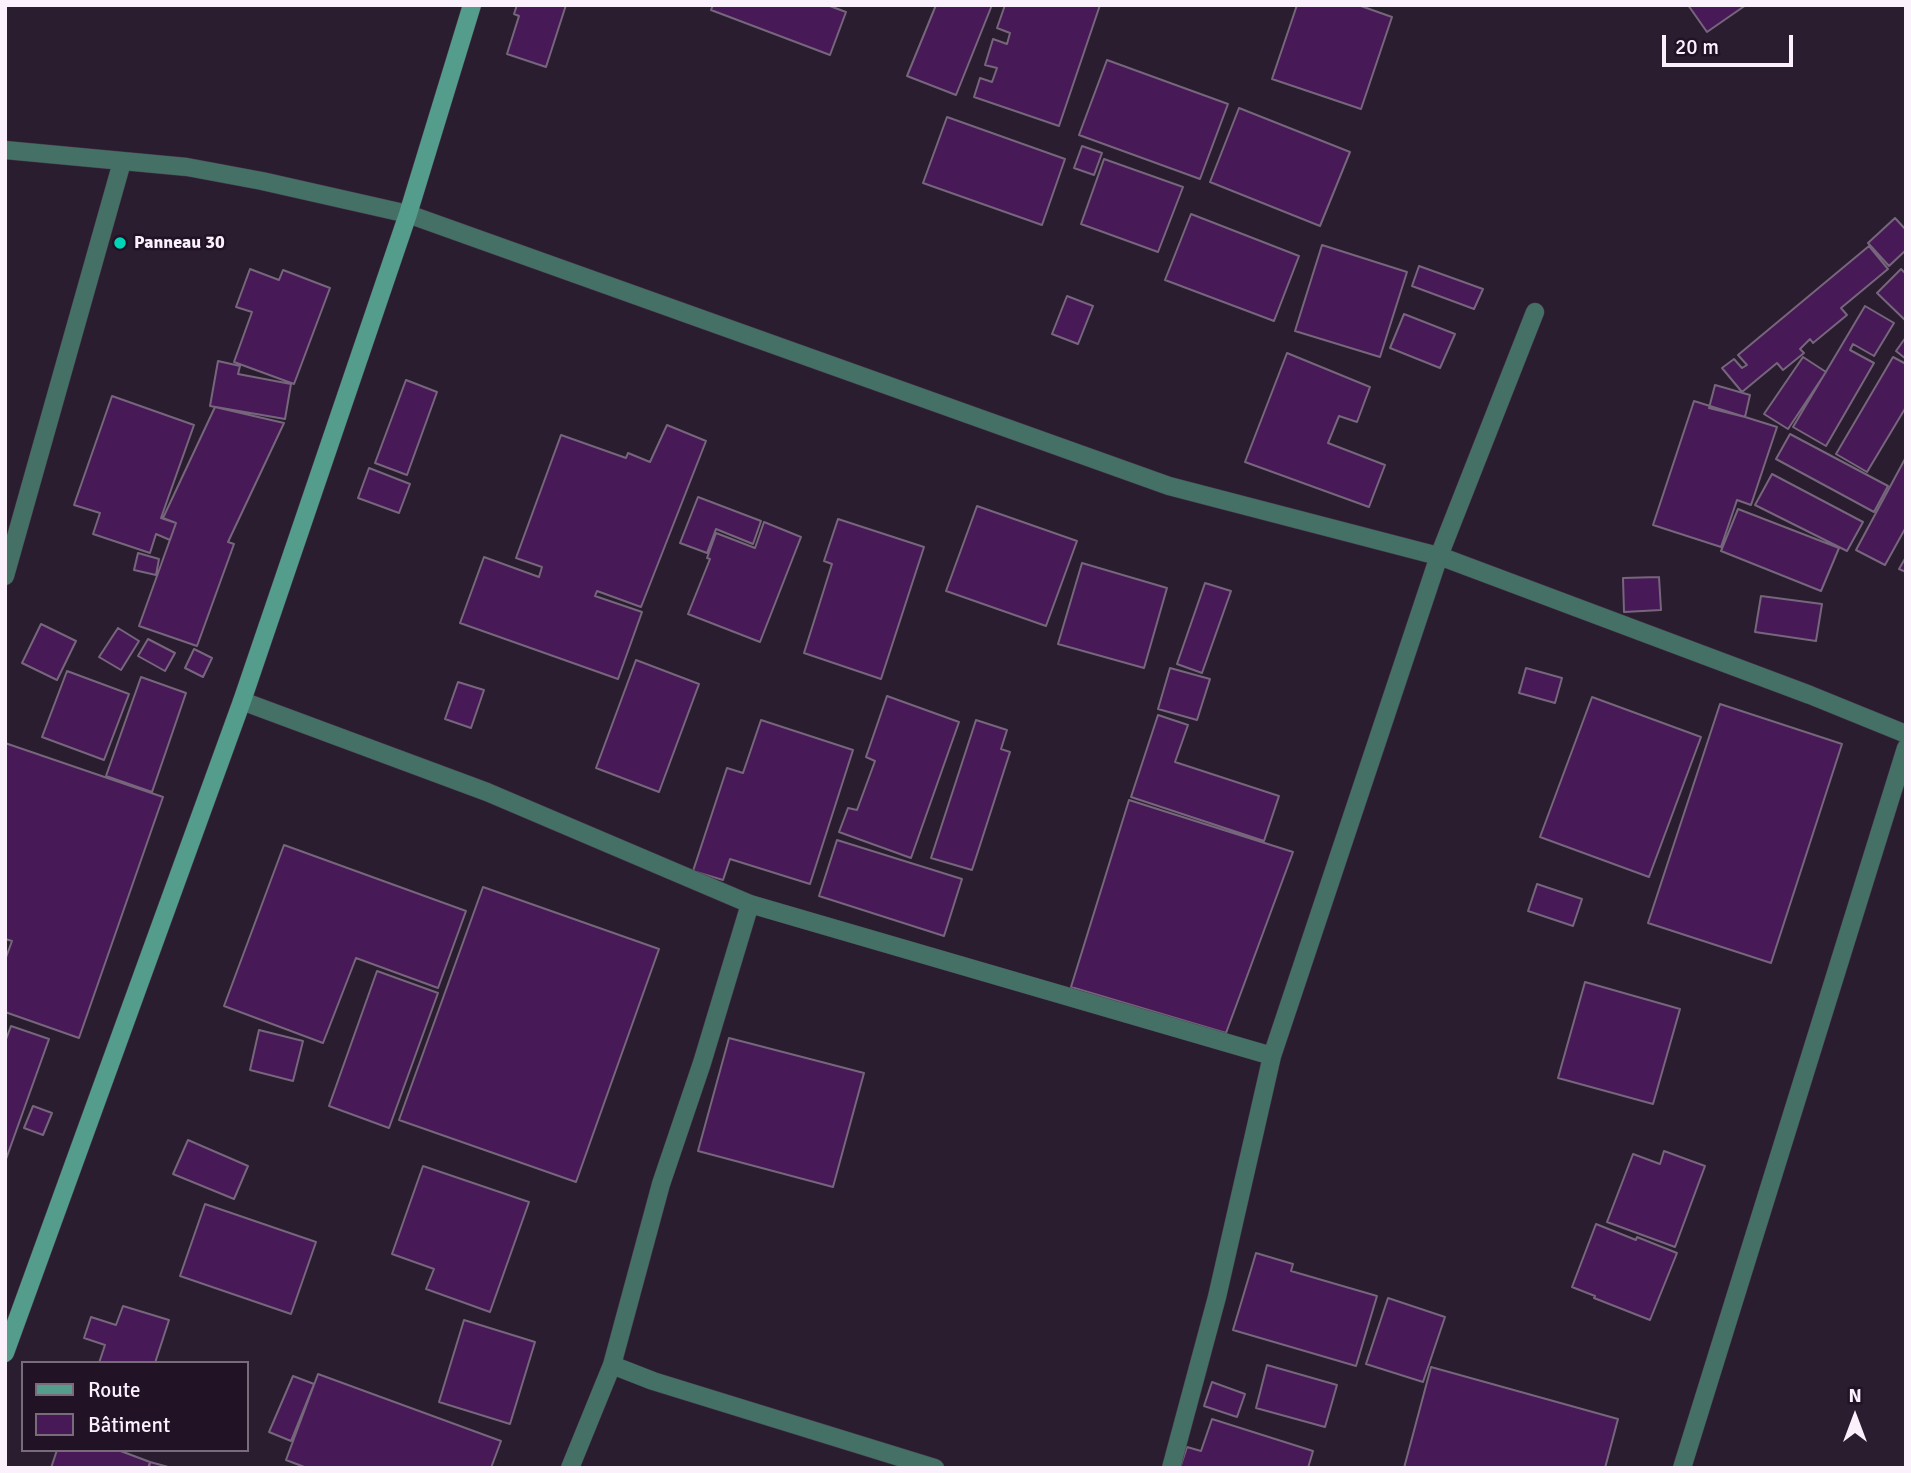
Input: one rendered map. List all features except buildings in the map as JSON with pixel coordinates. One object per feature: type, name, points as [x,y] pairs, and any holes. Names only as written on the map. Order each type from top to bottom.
[{"type":"street","points":[[5,1353],[242,701],[408,214],[472,5]]},
{"type":"street","points":[[5,150],[187,167],[408,214],[1169,486],[1439,556],[1797,690],[1906,734]]},
{"type":"street","points":[[7,568],[122,162]]},
{"type":"street","points":[[1171,1468],[1217,1297],[1272,1056],[1439,556],[1535,312]]},
{"type":"street","points":[[242,701],[487,792],[750,904],[1272,1056]]},
{"type":"street","points":[[1682,1468],[1906,748]]},
{"type":"street","points":[[570,1468],[612,1365],[661,1184],[702,1063],[750,904]]},
{"type":"street","points":[[612,1365],[653,1381],[935,1468]]},
{"type":"place","name":"Panneau 30","points":[[120,243]]}]
